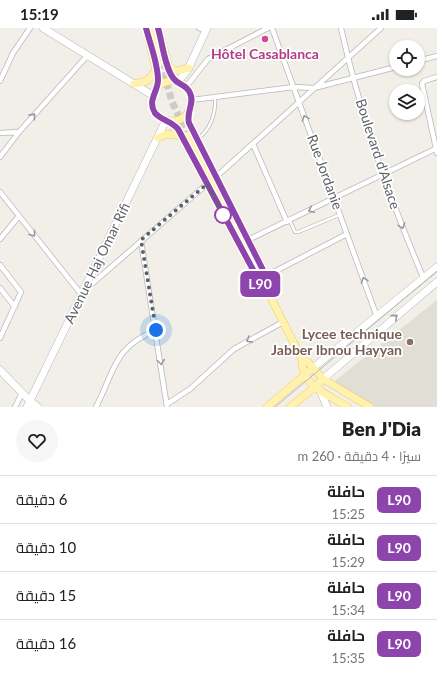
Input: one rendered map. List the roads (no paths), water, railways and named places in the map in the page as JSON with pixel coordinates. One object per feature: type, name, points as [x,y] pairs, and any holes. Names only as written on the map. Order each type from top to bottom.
[{"type":"main road","points":[[146,28],[156,70],[157,87]]},
{"type":"main road","points":[[152,28],[161,62]]},
{"type":"main road","points":[[158,28],[169,67],[177,81],[186,87],[192,100],[188,112],[189,123],[266,276],[265,284]]},
{"type":"main road","points":[[169,67],[177,71],[189,68]]},
{"type":"main road","points":[[134,84],[147,81],[156,70]]},
{"type":"main road","points":[[177,81],[165,82],[157,87],[152,95],[152,106],[155,112],[168,120],[185,135],[265,284],[302,359],[323,379],[364,407]]},
{"type":"main road","points":[[168,120],[178,120],[188,112]]},
{"type":"main road","points":[[158,138],[171,134],[185,135]]},
{"type":"main road","points":[[185,135],[207,184],[260,283],[265,284]]},
{"type":"main road","points":[[302,359],[301,368],[304,376],[318,389],[345,405],[356,407]]},
{"type":"main road","points":[[267,407],[313,368]]},
{"type":"main road","points":[[290,407],[318,389],[323,379]]},
{"type":"main road","points":[[346,394],[370,407]]},
{"type":"street","points":[[0,81],[13,53],[30,28]]},
{"type":"street","points":[[43,28],[152,95]]},
{"type":"street","points":[[177,81],[189,68],[207,30],[198,28]]},
{"type":"street","points":[[186,87],[208,59],[268,28]]},
{"type":"street","name":"Rue Jordanie","points":[[272,28],[377,317]]},
{"type":"street","name":"Boulevard d'Alsace","points":[[341,28],[347,57],[384,174],[423,277]]},
{"type":"street","points":[[216,177],[300,102],[347,57],[381,28]]},
{"type":"street","points":[[0,157],[19,132],[87,56]]},
{"type":"street","points":[[425,59],[437,56]]},
{"type":"street","points":[[192,100],[294,87],[314,88],[389,69]]},
{"type":"street","points":[[248,240],[437,149],[422,84],[424,81],[437,77]]},
{"type":"street","name":"Avenue Haj Omar Rifi","points":[[29,404],[82,292],[168,120]]},
{"type":"street","points":[[0,133],[19,132]]},
{"type":"street","points":[[253,144],[288,221]]},
{"type":"street","points":[[0,192],[82,292],[207,184]]},
{"type":"street","points":[[0,239],[19,216]]},
{"type":"street","points":[[266,276],[347,234]]},
{"type":"street","points":[[141,240],[167,405],[190,389],[234,349],[283,322]]},
{"type":"street","points":[[0,264],[21,292],[0,338]]},
{"type":"street","points":[[313,368],[437,267]]},
{"type":"street","points":[[323,379],[437,282]]},
{"type":"street","points":[[0,288],[15,307]]},
{"type":"street","points":[[96,407],[113,367],[119,357],[134,340],[156,330]]},
{"type":"street","points":[[0,370],[22,393],[29,404],[38,407]]},
{"type":"street","points":[[318,389],[327,407]]},
{"type":"street","points":[[15,407],[22,393]]},
{"type":"lane","points":[[197,140],[206,131],[211,122],[214,113],[215,97]]},
{"type":"lane","points":[[288,221],[295,232],[298,232],[340,214]]},
{"type":"tunnel","points":[[161,62],[172,102],[188,135]]},
{"type":"tram line","points":[[275,407],[437,271]]},
{"type":"place","name":"Hôtel Casablanca","points":[[265,39]]},
{"type":"place","name":"Lycee technique Jabber Ibnou Hayyan","points":[[410,342]]}]
